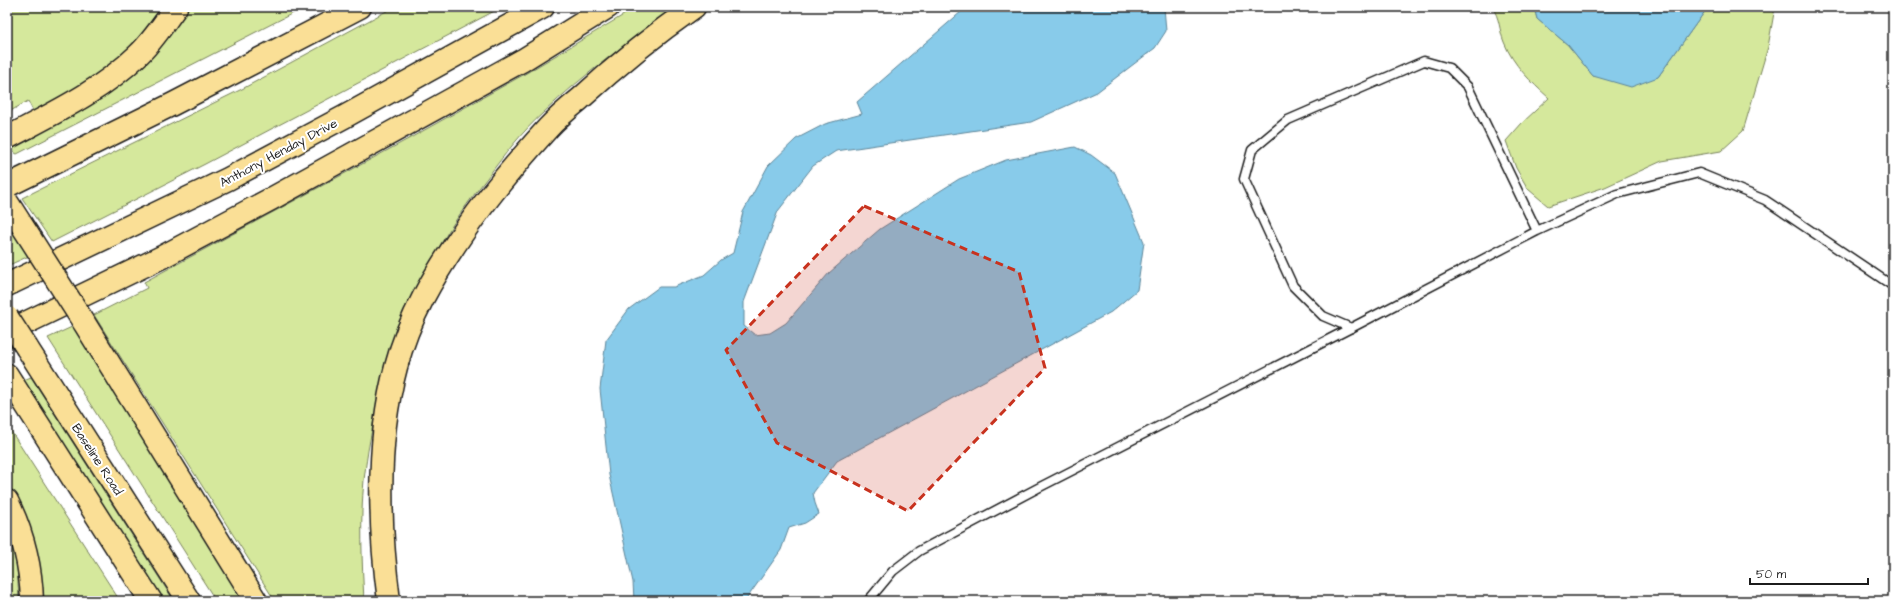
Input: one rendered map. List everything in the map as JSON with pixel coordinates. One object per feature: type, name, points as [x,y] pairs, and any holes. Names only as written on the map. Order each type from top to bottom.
[{"type":"main road","points":[[7,138],[79,100],[108,79],[138,55],[176,7]]},
{"type":"main road","points":[[7,186],[173,104],[360,7]]},
{"type":"main road","name":"Anthony Henday Drive","points":[[7,285],[228,179],[543,7]]},
{"type":"main road","points":[[7,332],[162,257],[271,199],[523,60],[608,7]]},
{"type":"main road","points":[[389,601],[384,560],[381,496],[385,426],[396,367],[413,317],[440,266],[476,214],[549,126],[594,85],[660,30],[694,7]]},
{"type":"main road","points":[[7,202],[83,321],[256,601]]},
{"type":"main road","name":"Baseline Road","points":[[7,317],[189,601]]},
{"type":"main road","points":[[7,375],[152,601]]},
{"type":"main road","points":[[7,501],[15,517],[28,556],[32,582],[32,601]]},
{"type":"lane","points":[[1351,328],[1323,316],[1293,286],[1244,179],[1252,150],[1288,120],[1424,61],[1449,68],[1468,87],[1537,231]]},
{"type":"lane","points":[[868,601],[893,571],[919,551],[1038,488],[1537,231],[1617,194],[1699,173],[1765,200],[1893,286]]},
{"type":"highlighted area","points":[[864,206],[1019,272],[1045,368],[908,511],[777,443],[726,350]]},
{"type":"green space","points":[[7,7],[164,7],[143,34],[124,54],[87,82],[34,113],[28,101],[7,113]]},
{"type":"green space","points":[[189,7],[305,7],[17,154],[15,153],[12,147],[138,68],[167,39]]},
{"type":"green space","points":[[394,7],[502,7],[205,164],[52,242],[22,198],[242,89]]},
{"type":"green space","points":[[637,7],[676,7],[591,71],[535,120],[500,161],[460,213],[442,241],[423,278],[411,305],[390,362],[381,391],[368,450],[362,510],[364,601],[275,601],[94,315],[147,288],[144,282],[412,137],[523,75]]},
{"type":"green space","points":[[1492,7],[1534,7],[1537,19],[1568,45],[1593,76],[1658,77],[1708,7],[1775,7],[1768,47],[1743,131],[1721,151],[1662,161],[1605,187],[1548,206],[1528,189],[1516,168],[1506,141],[1522,123],[1549,98],[1517,66],[1502,38],[1497,15]]},
{"type":"green space","points":[[7,222],[29,256],[7,266]]},
{"type":"green space","points":[[74,326],[252,601],[216,601],[48,338]]},
{"type":"green space","points":[[31,377],[174,601],[162,601],[21,381]]},
{"type":"green space","points":[[7,425],[120,601],[41,601],[20,508],[7,485]]},
{"type":"green space","points":[[7,533],[17,565],[19,601],[7,601]]},
{"type":"water","points":[[963,7],[1164,7],[1166,31],[1155,48],[1097,92],[1031,122],[836,151],[813,166],[778,211],[744,302],[744,326],[755,335],[770,333],[786,323],[829,273],[880,229],[959,179],[1006,160],[1075,147],[1091,155],[1115,173],[1144,242],[1137,290],[1111,312],[837,461],[813,493],[819,514],[805,523],[789,528],[781,550],[745,601],[634,601],[633,582],[609,475],[600,389],[606,340],[629,309],[659,287],[674,287],[704,275],[721,260],[733,253],[743,212],[768,166],[796,139],[825,124],[862,114],[857,102],[962,11]]},
{"type":"water","points":[[1534,7],[1708,7],[1658,77],[1631,87],[1593,76],[1568,45],[1537,19]]}]
